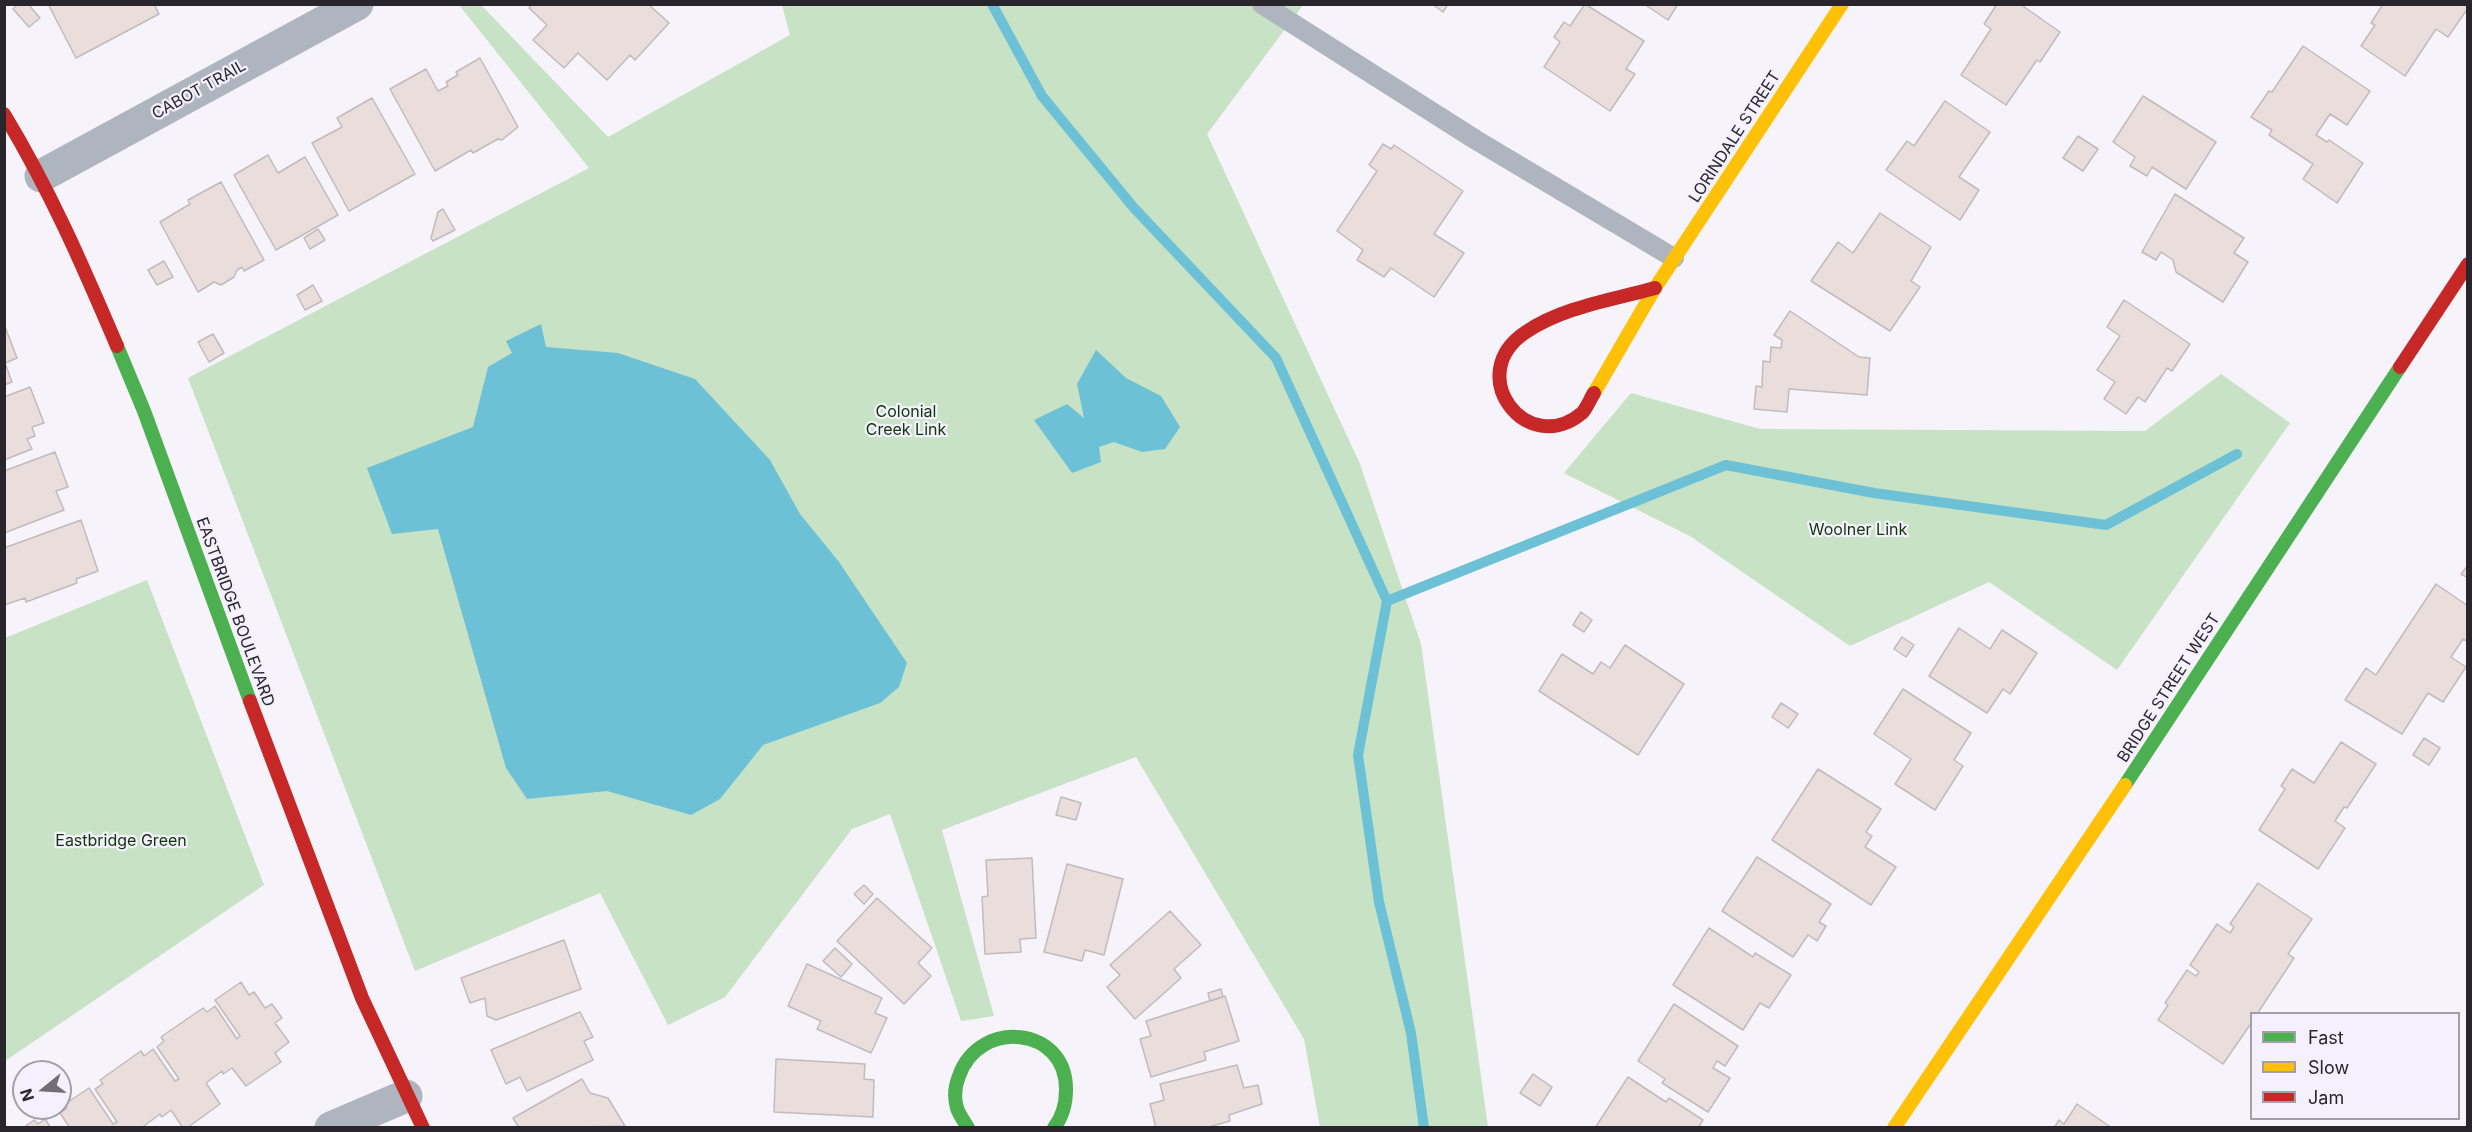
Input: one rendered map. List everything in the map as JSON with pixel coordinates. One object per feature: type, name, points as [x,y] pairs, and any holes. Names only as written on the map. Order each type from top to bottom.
[{"type":"street","name":"CABOT TRAIL","points":[[41,176],[357,4]]},
{"type":"street","name":"LORINDALE STREET","points":[[1655,288],[1551,319],[1526,331],[1507,352],[1498,378],[1503,396],[1514,412],[1531,424],[1549,426],[1566,422],[1583,412],[1674,258],[1842,4]]},
{"type":"street","name":"EASTBRIDGE BOULEVARD","points":[[4,114],[41,176],[69,233],[144,411],[308,859],[362,998],[423,1128]]},
{"type":"street","name":"BRIDGE STREET WEST","points":[[1894,1128],[2144,758],[2468,264]]},
{"type":"street","points":[[968,1128],[959,1114],[955,1095],[956,1082],[962,1063],[983,1043],[999,1036],[1019,1036],[1046,1047],[1057,1059],[1065,1077],[1066,1106],[1054,1128]]},
{"type":"street","points":[[331,1128],[406,1096]]},
{"type":"lane","points":[[1262,4],[1476,140],[1674,258]]},
{"type":"green space","name":"Colonial Creek Link","points":[[459,5],[481,5],[608,137],[790,35],[782,5],[1303,5],[1207,134],[1360,464],[1421,644],[1488,1127],[1320,1127],[1304,1039],[1136,757],[942,830],[994,1016],[961,1021],[890,814],[852,829],[725,997],[668,1025],[600,893],[415,971],[188,378],[589,168]]},
{"type":"green space","name":"Woolner Link","points":[[2221,374],[2290,423],[2117,670],[1989,582],[1850,646],[1690,536],[1564,473],[1631,393],[1760,429],[2145,431]]},
{"type":"green space","name":"Eastbridge Green","points":[[147,580],[264,885],[5,1061],[5,638]]},
{"type":"water","points":[[541,324],[546,347],[618,353],[695,379],[770,460],[800,514],[839,562],[907,663],[899,687],[880,703],[763,745],[720,799],[691,815],[607,791],[527,799],[506,768],[438,529],[392,534],[367,468],[473,427],[488,367],[512,353],[506,341]]},
{"type":"water","points":[[1096,350],[1126,378],[1161,396],[1180,427],[1165,449],[1142,452],[1114,442],[1099,447],[1101,462],[1072,473],[1034,420],[1067,404],[1084,418],[1077,384]]},
{"type":"building","points":[[18,4],[28,4],[40,18],[29,27],[13,9]]},
{"type":"building","points":[[48,4],[154,4],[159,14],[76,58]]},
{"type":"building","points":[[532,4],[648,4],[669,23],[635,60],[630,55],[607,80],[578,53],[564,68],[533,40],[547,25],[529,8]]},
{"type":"building","points":[[1432,4],[1448,4],[1443,12]]},
{"type":"building","points":[[1585,4],[1644,41],[1626,69],[1635,74],[1610,111],[1544,67],[1560,42],[1554,37],[1564,22],[1570,26]]},
{"type":"building","points":[[1644,4],[1678,4],[1668,20]]},
{"type":"building","points":[[1997,4],[2020,4],[2060,32],[2040,62],[2037,60],[2006,105],[1961,75],[1991,29],[1984,24]]},
{"type":"building","points":[[2383,4],[2468,4],[2468,8],[2448,37],[2436,29],[2405,76],[2361,46],[2375,25],[2371,23]]},
{"type":"building","points":[[2303,46],[2370,91],[2347,125],[2330,114],[2316,135],[2327,142],[2329,140],[2363,163],[2337,203],[2303,179],[2313,164],[2269,135],[2272,130],[2251,117],[2269,91],[2272,92]]},
{"type":"building","points":[[480,58],[518,127],[502,140],[498,139],[473,153],[471,150],[435,171],[390,89],[426,69],[438,91],[448,86],[446,82],[458,75],[456,72]]},
{"type":"building","points":[[2143,96],[2216,142],[2186,189],[2152,167],[2147,176],[2130,166],[2135,157],[2113,142]]},
{"type":"building","points":[[372,98],[415,174],[349,211],[312,143],[342,127],[337,118]]},
{"type":"building","points":[[1945,101],[1990,132],[1959,177],[1979,190],[1960,220],[1886,170],[1907,141],[1914,146]]},
{"type":"building","points":[[2078,136],[2098,149],[2083,171],[2063,158]]},
{"type":"building","points":[[1383,144],[1391,149],[1394,145],[1463,191],[1434,234],[1464,253],[1434,297],[1391,268],[1384,277],[1357,260],[1363,250],[1337,231],[1377,171],[1369,165]]},
{"type":"building","points":[[268,155],[278,173],[305,157],[338,215],[276,250],[234,175]]},
{"type":"building","points":[[221,182],[264,260],[244,271],[242,267],[237,270],[234,277],[221,285],[214,282],[198,292],[160,222],[190,204],[188,200]]},
{"type":"building","points":[[2175,194],[2244,238],[2234,253],[2248,262],[2223,302],[2176,272],[2173,260],[2161,252],[2156,260],[2142,252]]},
{"type":"building","points":[[443,209],[455,230],[433,241],[431,238],[438,212]]},
{"type":"building","points":[[1880,213],[1931,247],[1911,281],[1920,287],[1890,331],[1811,281],[1838,242],[1853,253]]},
{"type":"building","points":[[318,229],[325,240],[310,249],[304,238]]},
{"type":"building","points":[[164,261],[173,277],[157,285],[148,270]]},
{"type":"building","points":[[313,285],[322,301],[305,310],[297,295]]},
{"type":"building","points":[[2124,300],[2190,344],[2172,371],[2167,368],[2145,402],[2138,397],[2126,414],[2104,399],[2115,382],[2097,370],[2120,336],[2107,327]]},
{"type":"building","points":[[1790,311],[1859,357],[1870,358],[1867,395],[1789,389],[1787,412],[1754,409],[1756,386],[1762,387],[1763,361],[1770,362],[1771,347],[1781,348],[1782,340],[1774,335]]},
{"type":"building","points":[[4,324],[17,358],[5,363],[12,382],[4,385]]},
{"type":"building","points":[[213,334],[224,353],[209,362],[198,342]]},
{"type":"building","points":[[30,387],[44,423],[32,427],[35,436],[27,439],[32,449],[4,460],[4,397]]},
{"type":"building","points":[[55,452],[68,487],[56,491],[64,510],[4,533],[4,471]]},
{"type":"building","points":[[81,520],[98,571],[76,579],[77,583],[26,602],[25,598],[4,605],[4,548]]},
{"type":"building","points":[[2468,565],[2468,578],[2461,574]]},
{"type":"building","points":[[2436,584],[2468,606],[2468,642],[2463,639],[2451,657],[2466,667],[2443,702],[2428,693],[2402,734],[2345,700],[2366,668],[2376,675]]},
{"type":"building","points":[[1581,612],[1592,620],[1584,632],[1573,625]]},
{"type":"building","points":[[1959,628],[1990,649],[2002,630],[2037,653],[2010,694],[2003,689],[1987,713],[1929,676]]},
{"type":"building","points":[[1902,637],[1914,645],[1906,657],[1894,649]]},
{"type":"building","points":[[1625,645],[1684,684],[1638,755],[1539,691],[1562,654],[1593,674],[1601,662],[1610,668]]},
{"type":"building","points":[[1903,689],[1971,733],[1954,760],[1963,766],[1935,810],[1895,784],[1911,759],[1874,734]]},
{"type":"building","points":[[1781,703],[1798,714],[1788,728],[1772,717]]},
{"type":"building","points":[[2424,738],[2440,748],[2429,765],[2413,755]]},
{"type":"building","points":[[2341,742],[2376,764],[2347,808],[2344,807],[2335,821],[2345,828],[2318,869],[2259,830],[2285,789],[2281,786],[2292,769],[2314,783]]},
{"type":"building","points":[[1818,769],[1881,809],[1866,832],[1872,836],[1865,847],[1896,867],[1871,905],[1772,840]]},
{"type":"building","points":[[1061,797],[1081,803],[1076,820],[1056,815]]},
{"type":"building","points":[[1757,857],[1831,904],[1819,922],[1826,926],[1817,941],[1808,935],[1793,957],[1722,911]]},
{"type":"building","points":[[1032,858],[1036,938],[1020,939],[1021,952],[985,954],[982,897],[988,896],[986,860]]},
{"type":"building","points":[[1067,864],[1123,879],[1104,955],[1085,950],[1082,961],[1044,952]]},
{"type":"building","points":[[2258,883],[2312,919],[2288,954],[2294,958],[2258,1012],[2250,1012],[2250,1025],[2223,1064],[2158,1020],[2168,1005],[2165,1003],[2187,970],[2196,976],[2199,972],[2190,965],[2217,924],[2230,933],[2234,927],[2230,924]]},
{"type":"building","points":[[864,885],[873,894],[864,904],[854,894]]},
{"type":"building","points":[[877,898],[932,948],[918,963],[931,976],[904,1004],[837,941]]},
{"type":"building","points":[[1170,911],[1201,945],[1174,969],[1181,978],[1135,1019],[1107,987],[1120,975],[1110,965]]},
{"type":"building","points":[[1709,928],[1753,957],[1755,953],[1791,975],[1769,1008],[1760,1003],[1743,1030],[1673,985]]},
{"type":"building","points":[[564,940],[581,989],[496,1020],[487,1016],[485,998],[470,1003],[461,978]]},
{"type":"building","points":[[835,948],[852,964],[841,977],[823,961]]},
{"type":"building","points":[[807,964],[882,998],[875,1013],[887,1018],[871,1053],[817,1029],[821,1021],[788,1006]]},
{"type":"building","points":[[241,982],[249,995],[254,992],[265,1008],[272,1004],[282,1018],[275,1023],[289,1042],[275,1053],[281,1062],[246,1086],[232,1068],[223,1074],[222,1071],[206,1083],[220,1104],[187,1128],[183,1128],[171,1110],[162,1117],[160,1114],[144,1126],[145,1128],[70,1128],[65,1120],[72,1120],[72,1099],[89,1088],[113,1124],[117,1122],[95,1089],[103,1084],[100,1080],[141,1051],[144,1056],[153,1049],[175,1081],[179,1079],[157,1047],[164,1041],[161,1037],[203,1008],[207,1012],[215,1006],[237,1039],[240,1036],[215,1000]]},
{"type":"building","points":[[1221,989],[1223,997],[1210,1001],[1208,993]]},
{"type":"building","points":[[1225,996],[1239,1041],[1204,1052],[1206,1060],[1151,1077],[1140,1039],[1151,1036],[1146,1021]]},
{"type":"building","points":[[1674,1004],[1738,1046],[1725,1066],[1717,1061],[1713,1068],[1730,1078],[1708,1112],[1662,1083],[1665,1079],[1638,1061]]},
{"type":"building","points":[[580,1012],[593,1037],[584,1041],[593,1060],[527,1091],[520,1077],[506,1084],[491,1050]]},
{"type":"building","points":[[776,1059],[865,1064],[864,1079],[874,1080],[873,1117],[774,1112]]},
{"type":"building","points":[[1237,1065],[1244,1088],[1258,1085],[1262,1104],[1229,1115],[1230,1121],[1205,1128],[1156,1128],[1150,1104],[1164,1100],[1160,1084]]},
{"type":"building","points":[[1533,1074],[1552,1087],[1540,1106],[1520,1093]]},
{"type":"building","points":[[1628,1077],[1666,1102],[1669,1098],[1703,1120],[1698,1128],[1595,1128]]},
{"type":"building","points":[[582,1079],[590,1093],[608,1098],[625,1126],[519,1128],[513,1118]]},
{"type":"building","points":[[2077,1104],[2112,1128],[2054,1128],[2059,1120],[2064,1124]]},
{"type":"building","points":[[34,1120],[38,1124],[46,1120],[51,1128],[23,1128]]},
{"type":"waterway","points":[[992,4],[1042,96],[1134,208],[1276,358],[1387,601],[1358,755],[1379,902],[1411,1033],[1424,1128]]},
{"type":"waterway","points":[[1387,601],[1726,465],[1874,493],[2106,525],[2237,454]]},
{"type":"traffic: fast","points":[[117,346],[144,411],[250,701]]},
{"type":"traffic: fast","points":[[2125,785],[2400,367]]},
{"type":"traffic: fast","points":[[968,1128],[958,1111],[955,1096],[959,1076],[969,1057],[984,1045],[1002,1038],[1020,1037],[1038,1042],[1053,1053],[1063,1069],[1065,1100],[1062,1114],[1054,1128]]},
{"type":"traffic: slow","points":[[1594,393],[1655,288],[1842,4]]},
{"type":"traffic: slow","points":[[1894,1128],[2125,785]]},
{"type":"traffic: jam","points":[[4,114],[51,199],[117,346]]},
{"type":"traffic: jam","points":[[2400,367],[2468,264]]},
{"type":"traffic: jam","points":[[1594,393],[1582,413],[1561,424],[1541,426],[1523,419],[1509,406],[1501,388],[1500,369],[1508,349],[1526,332],[1540,323],[1588,305],[1655,288]]},
{"type":"traffic: jam","points":[[250,701],[362,998],[423,1128]]}]
